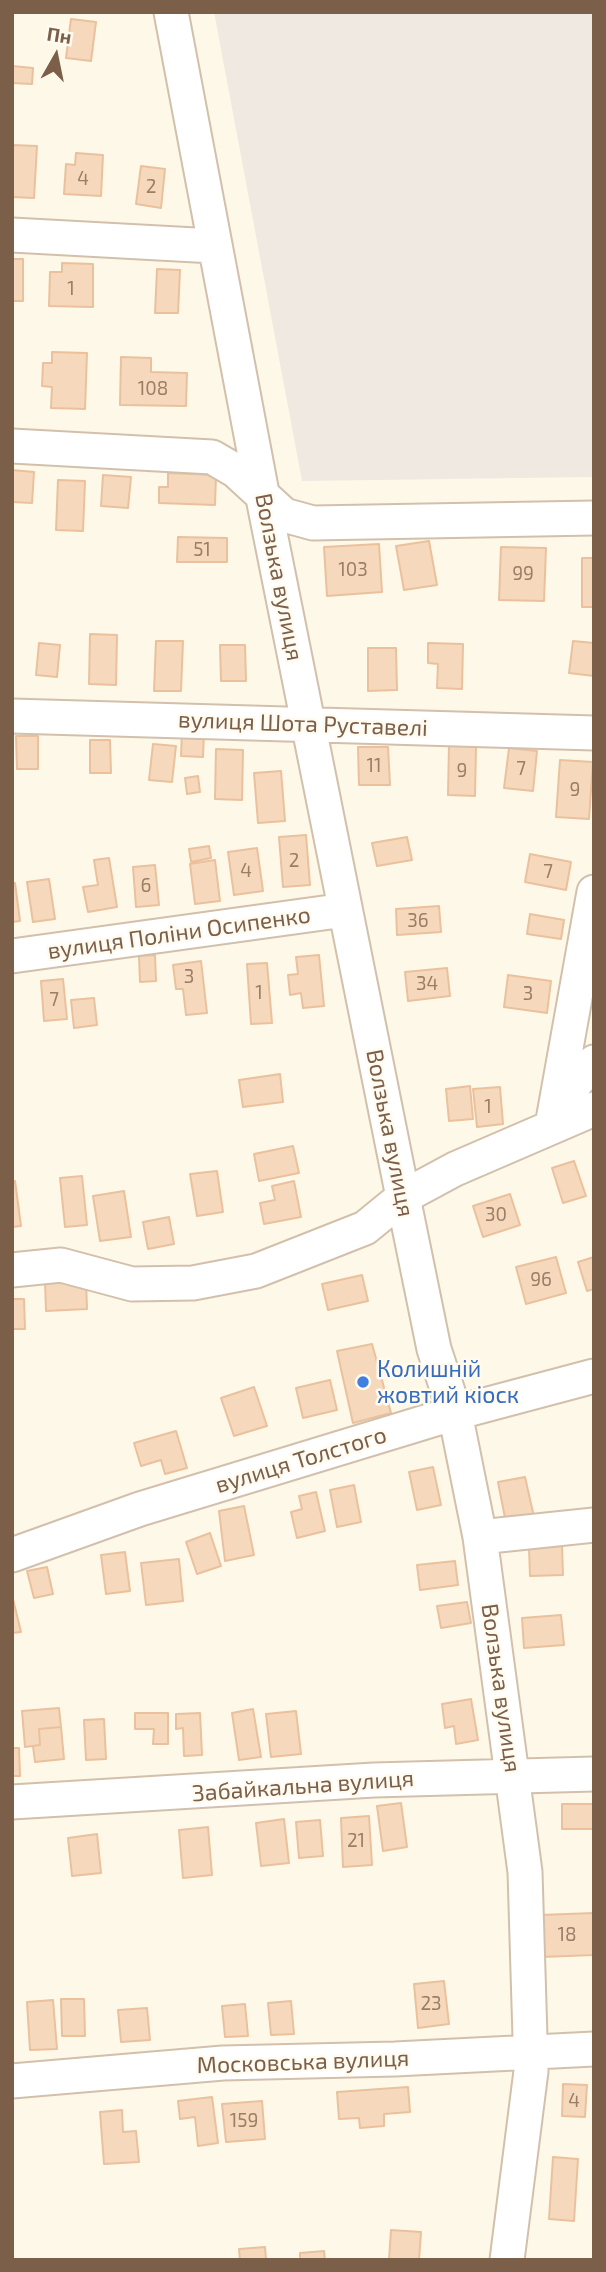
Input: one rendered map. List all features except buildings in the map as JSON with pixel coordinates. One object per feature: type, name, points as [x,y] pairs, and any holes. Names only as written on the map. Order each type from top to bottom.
[{"type":"street","name":"Волзька вулиця","points":[[171,12],[214,246],[345,911],[434,1349],[455,1413],[480,1537],[525,1872],[531,2071],[507,2260]]},
{"type":"street","points":[[12,235],[214,246]]},
{"type":"street","points":[[12,446],[212,457],[262,493],[284,515],[313,523],[594,518]]},
{"type":"street","name":"вулиця Шота Руставелі","points":[[12,716],[594,733]]},
{"type":"street","points":[[554,1116],[594,892]]},
{"type":"street","name":"вулиця Поліни Осипенко","points":[[12,956],[345,911]]},
{"type":"street","points":[[554,1116],[594,1062]]},
{"type":"street","points":[[12,1269],[61,1265],[132,1284],[193,1283],[256,1271],[365,1228],[403,1197],[554,1116],[594,1109]]},
{"type":"street","name":"вулиця Толстого","points":[[12,1555],[139,1509],[455,1413],[594,1376]]},
{"type":"street","points":[[480,1537],[594,1525]]},
{"type":"street","name":"Забайкальна вулиця","points":[[12,1802],[513,1774],[594,1774]]},
{"type":"street","name":"Московська вулиця","points":[[12,2081],[223,2063],[395,2059],[530,2050],[594,2049]]},
{"type":"shaded area","points":[[214,12],[594,12],[594,477],[302,481]]},
{"type":"place","name":"Колишній жовтий кіоск","points":[[363,1382]]}]
